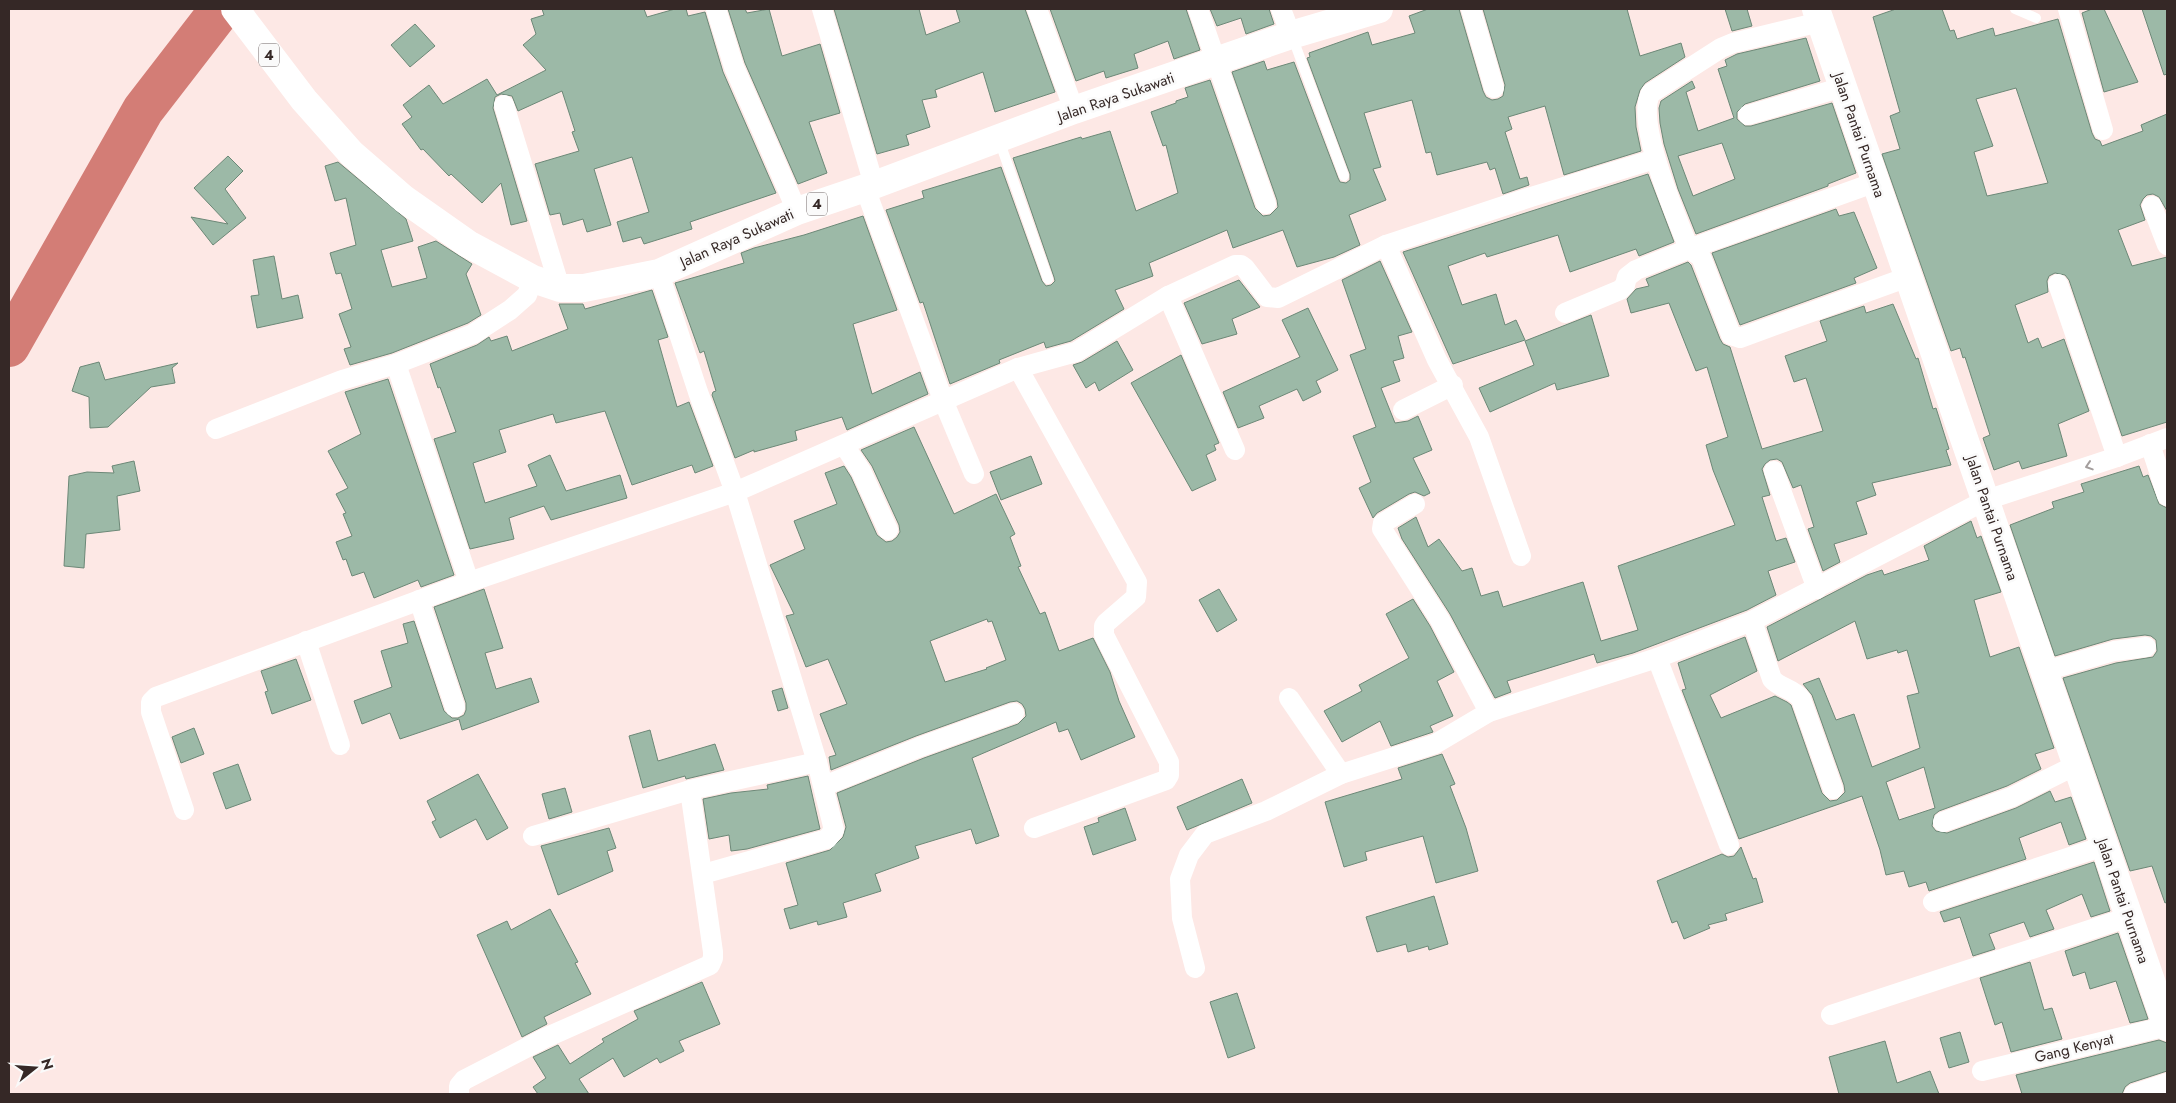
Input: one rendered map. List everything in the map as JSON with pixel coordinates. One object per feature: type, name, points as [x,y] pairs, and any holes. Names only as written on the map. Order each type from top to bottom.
[{"type":"main road","name":"Jalan Raya Sukawati","points":[[235,9],[304,100],[351,153],[404,199],[468,244],[533,279],[560,288],[608,285],[659,273],[797,211],[998,140],[1074,110],[1218,62],[1291,35],[1379,9]]},
{"type":"main road","name":"Jalan Pantai Purnama","points":[[1818,15],[2167,1026]]},
{"type":"street","points":[[716,9],[734,67],[797,211]]},
{"type":"street","points":[[822,9],[835,48],[869,187],[943,400],[974,474]]},
{"type":"street","points":[[1036,9],[1074,110]]},
{"type":"street","points":[[1198,9],[1266,204]]},
{"type":"street","points":[[1281,9],[1291,35]]},
{"type":"street","points":[[1471,9],[1494,88]]},
{"type":"street","points":[[2068,9],[2103,130]]},
{"type":"street","points":[[1818,15],[1727,45],[1710,54],[1651,94],[1647,100],[1646,112],[1655,159],[1689,249],[1701,257],[1731,335],[1735,338],[1740,338],[1908,277]]},
{"type":"street","points":[[1748,115],[1843,87]]},
{"type":"street","points":[[504,105],[560,288]]},
{"type":"street","points":[[184,810],[151,712],[152,702],[156,697],[469,582],[736,492],[1018,368],[1076,352],[1168,296],[1235,264],[1245,268],[1267,297],[1278,298],[1386,245],[1531,197],[1655,159]]},
{"type":"street","points":[[1565,313],[1620,290],[1625,285],[1627,277],[1636,270],[1876,182]]},
{"type":"street","points":[[2152,206],[2167,245]]},
{"type":"street","points":[[1386,245],[1437,360],[1479,437],[1521,556]]},
{"type":"street","points":[[659,273],[698,392],[736,492],[817,762],[834,826],[833,833],[827,839],[703,874]]},
{"type":"street","points":[[216,429],[342,380],[396,364],[473,334],[510,310],[527,296],[533,279]]},
{"type":"street","points":[[2058,284],[2117,457]]},
{"type":"street","points":[[1168,296],[1235,450]]},
{"type":"street","points":[[396,364],[469,582]]},
{"type":"street","points":[[1018,368],[1137,582],[1136,597],[1106,623],[1104,635],[1169,762],[1166,780],[1034,828]]},
{"type":"street","points":[[1403,410],[1452,386]]},
{"type":"street","points":[[1196,968],[1182,918],[1180,879],[1189,856],[1205,834],[1266,811],[1341,774],[1435,744],[1489,712],[1657,658],[1752,621],[1986,500],[2117,457],[2158,441],[2167,496]]},
{"type":"street","points":[[844,446],[861,471],[888,530]]},
{"type":"street","points":[[1774,471],[1817,589]]},
{"type":"street","points":[[1415,504],[1383,523],[1382,529],[1440,620],[1489,712]]},
{"type":"street","points":[[419,600],[455,706]]},
{"type":"street","points":[[1752,621],[1772,679],[1774,682],[1794,691],[1801,699],[1833,789]]},
{"type":"street","points":[[306,641],[340,745]]},
{"type":"street","points":[[2045,671],[2114,651],[2146,647]]},
{"type":"street","points":[[1657,658],[1729,845]]},
{"type":"street","points":[[1289,698],[1341,774]]},
{"type":"street","points":[[824,786],[920,747],[1014,713]]},
{"type":"street","points":[[533,836],[690,790],[817,762]]},
{"type":"street","points":[[1943,822],[2012,797],[2076,765]]},
{"type":"street","points":[[459,1094],[460,1086],[464,1080],[545,1038],[710,965],[713,952],[703,874],[691,812],[690,790]]},
{"type":"street","points":[[1933,902],[2104,846]]},
{"type":"street","points":[[1831,1015],[2129,917]]},
{"type":"street","name":"Gang Kenyat","points":[[1982,1071],[2167,1026]]},
{"type":"street","points":[[2134,1094],[2167,1083]]},
{"type":"lane","points":[[2015,9],[2036,18]]},
{"type":"lane","points":[[1291,35],[1344,176]]},
{"type":"lane","points":[[998,140],[1048,279]]},
{"type":"building","points":[[542,9],[644,9],[647,17],[675,9],[686,9],[688,16],[705,12],[723,72],[776,193],[690,222],[692,229],[644,244],[641,237],[623,242],[617,222],[649,212],[632,157],[594,169],[611,225],[587,232],[583,219],[563,225],[560,213],[550,215],[535,164],[579,151],[572,132],[575,131],[562,91],[518,111],[512,96],[501,94],[495,97],[493,108],[527,221],[511,225],[501,183],[482,203],[451,174],[449,176],[423,149],[421,150],[402,124],[412,117],[403,105],[429,85],[443,104],[487,79],[497,95],[546,70],[523,45],[536,34],[531,19],[544,15]]},
{"type":"building","points":[[728,9],[745,9],[747,13],[769,9],[782,56],[820,44],[840,113],[809,122],[827,173],[798,184],[745,63]]},
{"type":"building","points":[[834,9],[919,9],[926,35],[960,22],[956,9],[1025,9],[1055,92],[995,112],[983,72],[935,90],[937,97],[922,100],[930,127],[906,135],[909,145],[877,154]]},
{"type":"building","points":[[1050,9],[1186,9],[1200,50],[1174,59],[1168,41],[1134,54],[1138,68],[1106,78],[1104,71],[1076,81]]},
{"type":"building","points":[[1210,9],[1269,9],[1274,24],[1246,34],[1241,18],[1217,26]]},
{"type":"building","points":[[1428,9],[1459,9],[1483,91],[1486,97],[1492,100],[1503,96],[1505,85],[1483,9],[1627,9],[1640,56],[1681,43],[1685,57],[1645,83],[1640,90],[1635,107],[1636,127],[1641,151],[1564,175],[1545,106],[1508,117],[1512,129],[1505,132],[1520,179],[1527,177],[1529,185],[1503,194],[1495,168],[1490,170],[1487,162],[1437,175],[1431,152],[1426,153],[1412,100],[1364,113],[1381,167],[1373,169],[1386,200],[1349,215],[1360,245],[1334,257],[1297,267],[1283,230],[1233,248],[1227,230],[1149,263],[1153,276],[1115,290],[1124,309],[1071,341],[1046,348],[1044,342],[999,360],[1000,363],[950,384],[923,302],[920,303],[886,210],[924,198],[922,191],[1001,167],[1042,281],[1046,286],[1051,285],[1055,281],[1054,277],[1013,158],[1081,137],[1082,139],[1110,131],[1136,211],[1178,193],[1166,145],[1163,146],[1151,112],[1188,97],[1185,88],[1210,80],[1255,208],[1263,216],[1270,215],[1278,207],[1277,200],[1232,72],[1264,61],[1267,70],[1294,62],[1338,178],[1340,182],[1346,183],[1350,180],[1350,174],[1307,58],[1310,57],[1309,53],[1368,32],[1372,45],[1415,33],[1409,16]]},
{"type":"building","points":[[1725,9],[1747,9],[1752,26],[1732,31]]},
{"type":"building","points":[[1896,9],[1942,9],[1950,31],[1954,30],[1957,39],[1993,28],[1995,36],[2058,19],[2092,133],[2102,146],[2143,131],[2141,125],[2167,114],[2167,211],[2159,197],[2153,194],[2147,195],[2140,205],[2145,220],[2118,230],[2132,266],[2167,257],[2167,422],[2122,436],[2069,280],[2065,275],[2055,273],[2049,276],[2047,281],[2048,292],[2015,305],[2028,343],[2038,338],[2042,348],[2064,339],[2089,411],[2058,424],[2067,456],[2022,469],[2019,461],[1994,470],[1983,438],[1990,435],[1965,357],[1963,358],[1960,348],[1951,351],[1882,154],[1900,149],[1890,116],[1900,112],[1873,17]],"holes":[[[2016,88],[2048,183],[1987,196],[1974,152],[1993,146],[1976,99]]]},
{"type":"building","points":[[2092,9],[2104,9],[2138,82],[2104,92],[2082,13]]},
{"type":"building","points":[[2142,9],[2167,9],[2167,74],[2164,75]]},
{"type":"building","points":[[415,24],[435,46],[410,67],[391,45]]},
{"type":"building","points":[[1806,38],[1820,81],[1745,104],[1737,112],[1737,119],[1745,126],[1751,126],[1832,103],[1856,173],[1828,184],[1828,186],[1696,234],[1678,189],[1664,144],[1659,108],[1661,101],[1692,81],[1695,88],[1686,92],[1698,131],[1734,118],[1718,69],[1727,66],[1725,60],[1737,54]],"holes":[[[1722,143],[1735,179],[1693,196],[1678,156]]]},
{"type":"building","points":[[228,156],[243,171],[225,189],[246,218],[213,245],[191,217],[228,224],[194,188]]},
{"type":"building","points":[[338,162],[406,219],[413,241],[381,250],[392,287],[427,278],[418,247],[436,241],[472,264],[466,274],[481,315],[468,323],[392,353],[350,365],[344,349],[351,347],[339,314],[352,309],[341,273],[336,274],[330,253],[356,245],[346,198],[335,201],[325,166]]},
{"type":"building","points":[[1648,174],[1674,242],[1639,256],[1636,249],[1570,272],[1558,235],[1487,257],[1485,253],[1448,266],[1462,305],[1496,294],[1505,325],[1516,320],[1525,340],[1453,364],[1403,252]]},
{"type":"building","points":[[1836,209],[1839,216],[1854,212],[1877,268],[1854,278],[1856,283],[1740,325],[1712,253]]},
{"type":"building","points":[[863,216],[897,310],[853,324],[872,394],[920,372],[928,394],[847,430],[842,417],[795,431],[797,440],[754,452],[754,450],[735,458],[712,395],[716,391],[704,351],[700,353],[675,283],[744,263],[741,253],[754,248],[804,235]]},
{"type":"building","points":[[274,256],[282,299],[298,295],[303,318],[257,328],[251,296],[259,295],[253,260]]},
{"type":"building","points":[[1380,261],[1412,332],[1398,336],[1404,358],[1393,361],[1400,381],[1381,388],[1395,423],[1408,421],[1418,416],[1432,450],[1413,458],[1430,493],[1424,496],[1415,492],[1409,494],[1377,513],[1373,518],[1359,488],[1371,482],[1353,436],[1376,427],[1350,355],[1366,349],[1342,280]]},
{"type":"building","points":[[1688,262],[1691,265],[1720,339],[1723,344],[1730,347],[1762,449],[1823,431],[1806,378],[1794,382],[1785,356],[1827,341],[1820,321],[1864,306],[1866,313],[1893,304],[1916,359],[1918,358],[1933,409],[1936,408],[1949,449],[1946,450],[1951,465],[1872,483],[1876,495],[1856,502],[1867,534],[1834,544],[1840,562],[1823,571],[1808,529],[1814,527],[1801,485],[1793,488],[1782,462],[1777,459],[1770,460],[1762,469],[1770,495],[1762,497],[1776,541],[1786,538],[1795,562],[1768,571],[1776,595],[1747,610],[1633,653],[1597,663],[1594,654],[1507,681],[1511,692],[1495,698],[1450,614],[1402,539],[1398,528],[1416,517],[1428,547],[1439,539],[1462,571],[1472,568],[1481,596],[1498,591],[1503,607],[1583,582],[1601,641],[1638,630],[1618,566],[1735,525],[1713,470],[1706,445],[1728,437],[1707,367],[1696,371],[1669,303],[1631,313],[1627,299],[1636,289],[1649,286],[1646,279]]},
{"type":"building","points":[[1239,280],[1260,307],[1232,319],[1237,334],[1202,344],[1184,303]]},
{"type":"building","points":[[652,290],[668,337],[658,340],[677,407],[689,402],[713,466],[695,473],[692,465],[632,485],[605,411],[556,423],[553,414],[499,430],[506,452],[473,463],[485,503],[537,486],[528,465],[550,455],[566,491],[620,475],[627,498],[551,520],[544,506],[509,518],[514,539],[470,549],[434,439],[456,432],[430,364],[477,345],[489,337],[491,341],[507,336],[512,351],[568,329],[559,304],[583,304],[585,309]]},
{"type":"building","points":[[1308,308],[1338,370],[1316,381],[1321,392],[1303,401],[1297,389],[1259,406],[1264,418],[1238,428],[1223,392],[1300,357],[1282,320]]},
{"type":"building","points":[[1591,315],[1609,376],[1557,390],[1555,383],[1490,412],[1479,388],[1534,365],[1525,341]]},
{"type":"building","points":[[1117,341],[1133,370],[1099,391],[1095,382],[1086,388],[1073,365],[1082,362]]},
{"type":"building","points":[[1181,355],[1219,443],[1214,445],[1216,450],[1206,455],[1216,480],[1192,491],[1131,383]]},
{"type":"building","points":[[99,362],[105,380],[178,363],[172,368],[175,383],[151,387],[108,427],[90,428],[89,397],[72,391],[80,367]]},
{"type":"building","points":[[388,379],[454,575],[421,587],[418,580],[374,598],[364,572],[352,576],[346,559],[343,560],[336,542],[352,536],[343,514],[346,513],[336,494],[348,488],[328,451],[361,434],[345,392]]},
{"type":"building","points":[[914,427],[954,514],[996,494],[1015,534],[1010,537],[1021,566],[1018,567],[1040,614],[1045,612],[1059,651],[1093,638],[1110,672],[1119,701],[1135,737],[1081,760],[1068,729],[1059,732],[1056,722],[972,758],[999,836],[976,844],[971,829],[915,846],[919,858],[875,874],[881,891],[843,903],[847,917],[818,925],[817,921],[790,929],[784,909],[798,905],[786,863],[830,850],[843,837],[846,827],[837,793],[924,758],[1018,724],[1026,716],[1022,704],[1017,701],[1010,702],[916,736],[831,770],[829,757],[836,755],[820,714],[847,704],[828,659],[806,667],[786,616],[794,614],[770,565],[805,549],[794,521],[837,504],[825,473],[844,466],[851,477],[877,535],[886,542],[892,541],[897,537],[900,532],[899,525],[872,466],[861,450]],"holes":[[[987,619],[988,622],[992,621],[1006,660],[987,669],[945,682],[930,641]]]},
{"type":"building","points":[[1031,456],[1042,484],[1001,500],[990,472]]},
{"type":"building","points":[[134,461],[140,491],[117,496],[120,530],[86,534],[84,568],[64,566],[69,476],[87,472],[114,473],[112,466]]},
{"type":"building","points":[[2139,466],[2143,477],[2148,475],[2159,504],[2167,508],[2167,902],[2165,903],[2152,866],[2130,871],[2063,678],[2116,663],[2153,657],[2157,651],[2156,640],[2151,636],[2145,635],[2113,639],[2055,656],[2010,525],[2054,508],[2052,502],[2084,492],[2081,484]]},
{"type":"building","points":[[1971,521],[1977,538],[1981,536],[2001,592],[1974,600],[1990,657],[2019,647],[2054,748],[2035,754],[2041,769],[2007,786],[1939,811],[1934,815],[1932,826],[1936,831],[1947,833],[2016,808],[2050,791],[2055,802],[2071,797],[2086,839],[2069,845],[2061,822],[2019,838],[2026,859],[1929,891],[1926,882],[1909,887],[1904,871],[1886,875],[1880,850],[1862,796],[1739,839],[1682,690],[1686,689],[1678,663],[1745,637],[1757,671],[1710,695],[1721,718],[1775,696],[1787,702],[1791,705],[1822,793],[1830,801],[1837,800],[1845,792],[1844,785],[1812,695],[1803,684],[1819,678],[1836,720],[1854,714],[1872,767],[1920,748],[1907,696],[1919,693],[1907,650],[1898,653],[1897,650],[1867,659],[1855,621],[1778,661],[1767,627],[1867,575],[1882,570],[1884,575],[1929,560],[1924,546]],"holes":[[[1924,767],[1935,808],[1899,820],[1886,782]]]},
{"type":"building","points":[[484,589],[503,648],[485,653],[496,689],[531,678],[539,702],[462,730],[459,719],[400,739],[390,713],[362,724],[354,701],[392,687],[381,651],[408,643],[403,624],[414,621],[444,711],[452,718],[464,715],[466,703],[434,607]]},
{"type":"building","points":[[1219,589],[1237,620],[1217,632],[1199,600]]},
{"type":"building","points":[[1413,599],[1430,626],[1454,672],[1437,681],[1453,716],[1430,726],[1433,732],[1391,746],[1380,721],[1342,742],[1324,711],[1362,691],[1359,685],[1409,658],[1386,614]]},
{"type":"building","points":[[296,659],[311,700],[272,714],[265,692],[268,691],[261,671]]},
{"type":"building","points":[[782,688],[788,708],[778,711],[772,691]]},
{"type":"building","points":[[194,728],[204,754],[181,763],[172,737]]},
{"type":"building","points":[[650,730],[658,761],[715,744],[724,770],[686,779],[685,776],[643,788],[629,736]]},
{"type":"building","points":[[1442,754],[1455,784],[1450,786],[1466,828],[1478,871],[1436,883],[1423,836],[1365,852],[1367,860],[1344,867],[1325,802],[1402,779],[1398,768]]},
{"type":"building","points":[[238,764],[251,800],[226,809],[213,773]]},
{"type":"building","points":[[478,774],[508,828],[487,840],[476,819],[440,838],[432,822],[436,820],[427,801]]},
{"type":"building","points":[[808,776],[820,829],[747,849],[731,851],[729,835],[709,839],[703,799],[731,793],[768,789],[767,785]]},
{"type":"building","points":[[1242,779],[1252,803],[1187,830],[1177,807]]},
{"type":"building","points":[[565,788],[572,812],[549,819],[542,794]]},
{"type":"building","points":[[1125,808],[1136,840],[1093,855],[1084,827],[1099,822],[1098,818]]},
{"type":"building","points":[[609,828],[616,848],[607,851],[613,871],[558,895],[541,846]]},
{"type":"building","points":[[1741,847],[1753,879],[1756,878],[1763,902],[1725,914],[1727,920],[1708,925],[1710,928],[1684,939],[1677,921],[1672,923],[1657,881],[1722,854],[1728,857],[1734,856]]},
{"type":"building","points":[[2094,862],[2110,911],[2091,917],[2082,894],[2046,910],[2054,929],[2030,937],[2024,922],[1989,934],[1995,949],[1973,956],[1960,917],[1944,922],[1940,912]]},
{"type":"building","points":[[1434,896],[1448,944],[1429,950],[1428,946],[1408,952],[1406,944],[1377,952],[1366,917]]},
{"type":"building","points":[[550,909],[578,962],[575,963],[591,994],[544,1017],[547,1024],[522,1037],[477,935],[507,921],[511,930]]},
{"type":"building","points":[[2118,933],[2148,1019],[2130,1023],[2116,981],[2090,989],[2085,972],[2073,976],[2065,951]]},
{"type":"building","points":[[2030,962],[2044,1010],[2052,1008],[2062,1039],[2011,1052],[2002,1022],[1995,1025],[1980,978]]},
{"type":"building","points":[[702,982],[720,1024],[679,1041],[684,1051],[660,1063],[657,1058],[624,1077],[613,1058],[579,1079],[589,1094],[538,1094],[533,1087],[546,1078],[533,1057],[558,1045],[570,1064],[604,1042],[602,1039],[638,1019],[634,1011]]},
{"type":"building","points":[[1237,993],[1255,1048],[1228,1058],[1210,1002]]},
{"type":"building","points":[[1960,1032],[1969,1062],[1949,1068],[1940,1038]]},
{"type":"building","points":[[2159,1040],[2167,1043],[2167,1071],[2130,1083],[2125,1087],[2122,1094],[2022,1094],[2016,1075]]},
{"type":"building","points":[[1885,1041],[1897,1083],[1930,1071],[1939,1094],[1839,1094],[1829,1057]]},
{"type":"waterway","points":[[9,346],[143,110],[221,9]]}]
